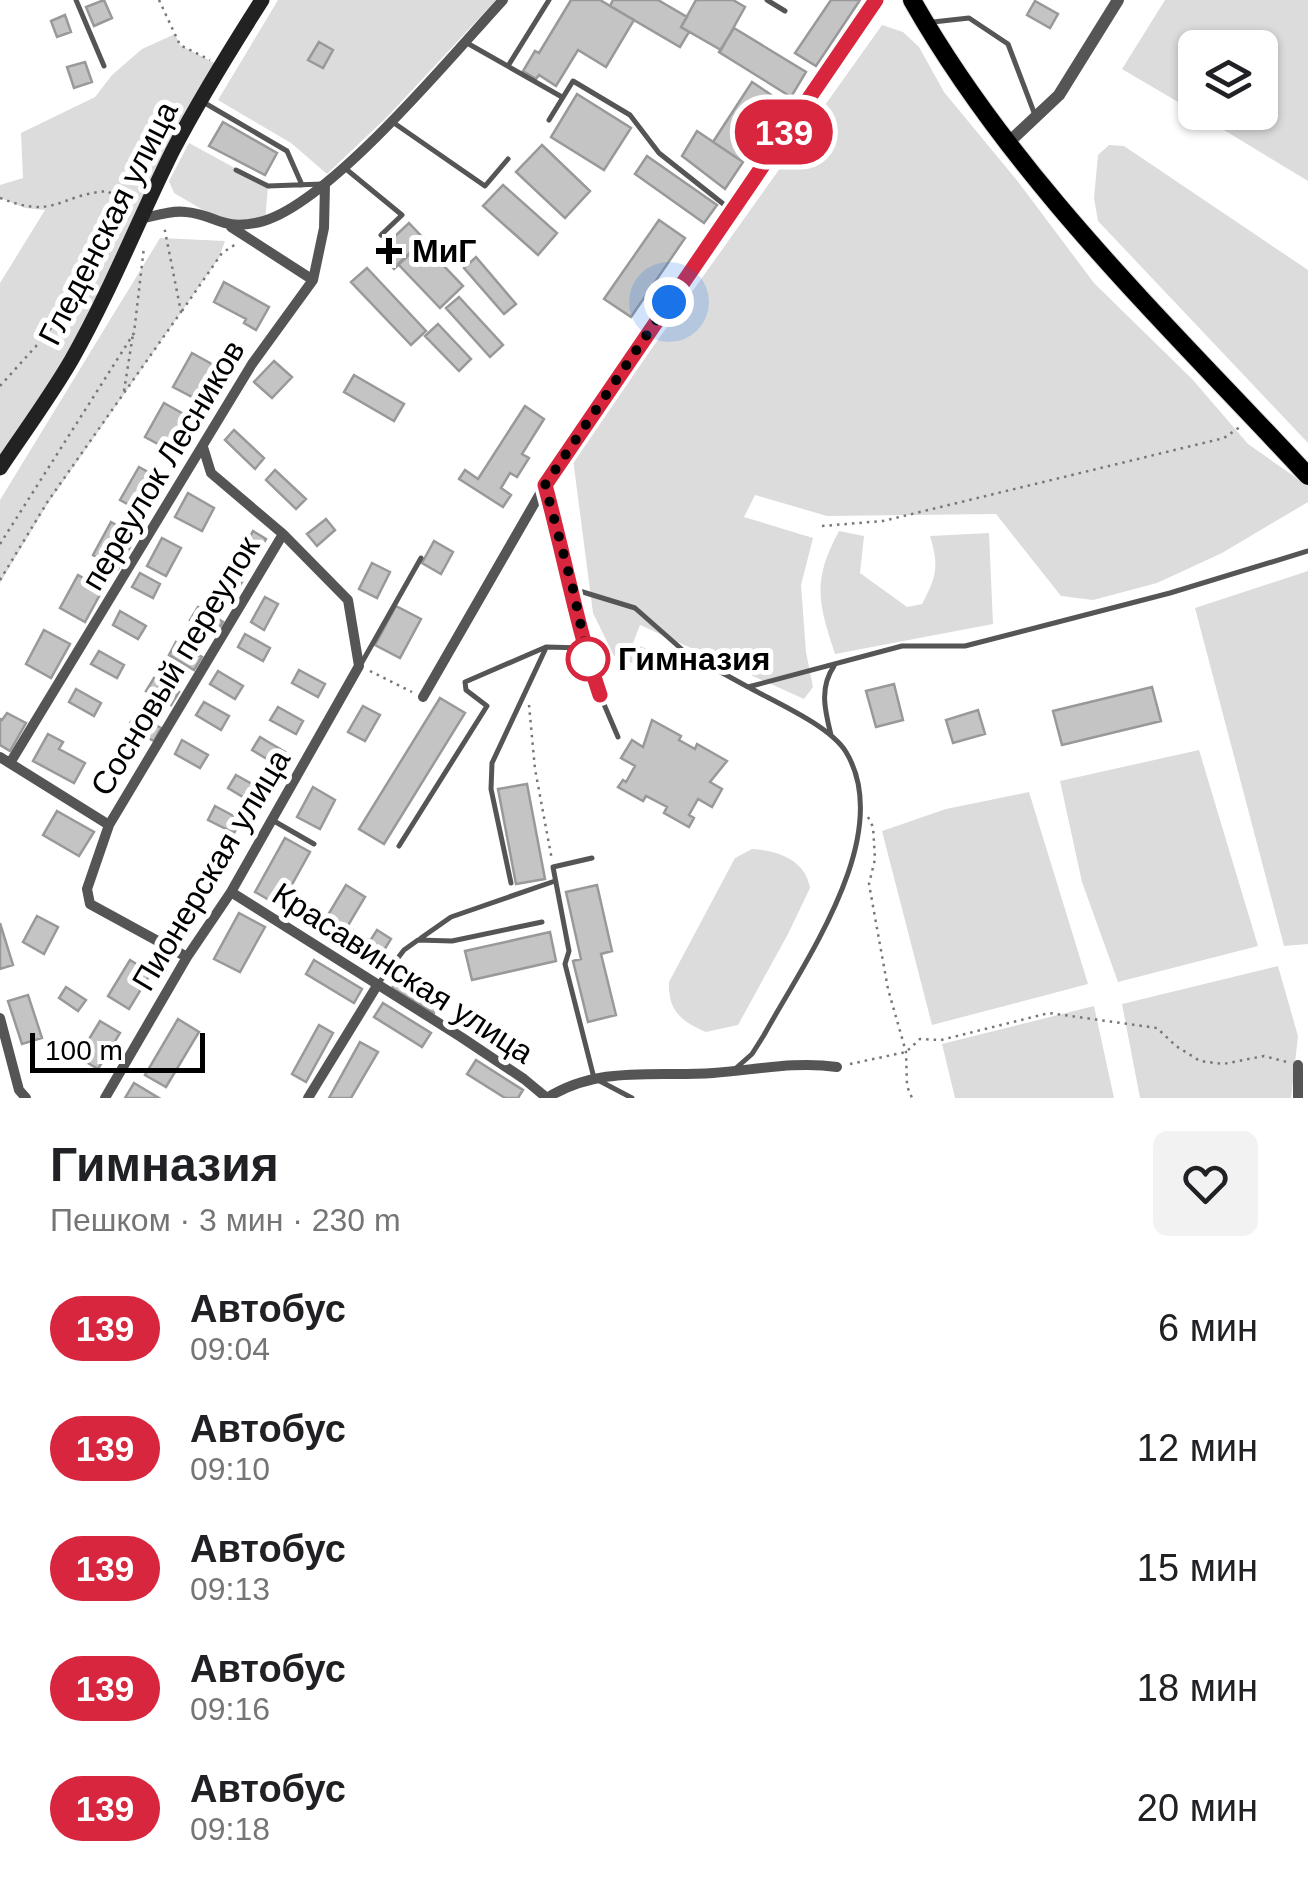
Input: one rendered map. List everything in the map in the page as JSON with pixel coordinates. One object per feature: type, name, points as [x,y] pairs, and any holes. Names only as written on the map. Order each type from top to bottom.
[{"type":"main road","name":"Гледенская улица","points":[[0,468],[70,362],[201,101],[262,0]]},
{"type":"main road","points":[[912,0],[1009,142],[1080,230],[1308,476]]},
{"type":"street","points":[[230,226],[265,221],[325,184],[391,121],[504,0]]},
{"type":"street","points":[[422,697],[545,485],[876,0]]},
{"type":"street","points":[[1009,142],[1036,118],[1075,72],[1118,0]]},
{"type":"street","name":"переулок Лесников","points":[[5,760],[252,364],[313,280],[324,228],[325,184]]},
{"type":"street","points":[[140,219],[186,212],[230,226],[313,280]]},
{"type":"street","points":[[203,447],[211,473],[283,534],[348,600],[359,666]]},
{"type":"street","points":[[545,485],[573,589],[584,648],[600,695]]},
{"type":"street","name":"Сосновый переулок","points":[[109,824],[283,534]]},
{"type":"street","name":"Пионерская улица","points":[[105,1098],[187,957],[230,892],[359,666]]},
{"type":"street","points":[[5,760],[109,824],[87,888],[90,904],[187,957]]},
{"type":"street","name":"Красавинская улица","points":[[230,892],[524,1078],[547,1098]]},
{"type":"street","points":[[308,1098],[378,984]]},
{"type":"street","points":[[0,1018],[21,1097]]},
{"type":"street","points":[[547,1098],[566,1086],[618,1074],[733,1071],[810,1063],[837,1067]]},
{"type":"street","points":[[1298,1066],[1298,1098]]},
{"type":"lane","points":[[76,0],[104,66]]},
{"type":"lane","points":[[508,66],[549,0]]},
{"type":"lane","points":[[767,0],[785,11]]},
{"type":"lane","points":[[925,22],[968,18],[1008,44],[1036,118]]},
{"type":"lane","points":[[465,41],[563,98]]},
{"type":"lane","points":[[549,120],[573,81],[630,115],[659,153],[731,210]]},
{"type":"lane","points":[[201,101],[287,151],[302,185]]},
{"type":"lane","points":[[391,121],[485,186],[508,159]]},
{"type":"lane","points":[[344,166],[402,215],[381,235]]},
{"type":"lane","points":[[236,170],[268,186],[325,184]]},
{"type":"lane","points":[[748,686],[902,646],[965,646],[1170,593],[1308,551]]},
{"type":"lane","points":[[359,666],[420,558]]},
{"type":"lane","points":[[573,589],[635,608],[686,653],[831,735],[846,751],[861,801],[851,868],[764,1035],[752,1054],[733,1071]]},
{"type":"lane","points":[[399,846],[487,706],[466,690],[466,682],[546,647],[584,648]]},
{"type":"lane","points":[[511,883],[491,789],[492,764],[546,647]]},
{"type":"lane","points":[[831,735],[823,705],[828,674],[836,663]]},
{"type":"lane","points":[[600,695],[618,737]]},
{"type":"lane","points":[[271,820],[314,844]]},
{"type":"lane","points":[[592,858],[553,866],[569,951],[565,964],[594,1078],[632,1098]]},
{"type":"lane","points":[[378,984],[404,950],[451,917],[555,880]]},
{"type":"lane","points":[[418,940],[452,940],[542,922]]},
{"type":"lane","points":[[616,1098],[620,1090]]},
{"type":"path","points":[[158,0],[180,45],[220,66]]},
{"type":"path","points":[[0,198],[25,208],[46,209],[90,192],[108,191],[140,219]]},
{"type":"path","points":[[162,215],[181,312]]},
{"type":"path","points":[[0,580],[48,501],[222,253],[247,237]]},
{"type":"path","points":[[0,386],[47,334],[86,275],[119,244],[146,247],[123,396]]},
{"type":"path","points":[[0,544],[134,333]]},
{"type":"path","points":[[822,526],[883,521],[1224,438],[1254,418]]},
{"type":"path","points":[[359,666],[422,697]]},
{"type":"path","points":[[533,680],[528,711],[534,769],[553,866]]},
{"type":"path","points":[[861,801],[873,827],[876,858],[868,884],[888,989],[906,1052],[907,1086],[912,1098]]},
{"type":"path","points":[[837,1067],[906,1052],[920,1039],[941,1040],[1048,1013],[1158,1028],[1200,1062],[1223,1064],[1264,1056],[1298,1066]]},
{"type":"shaded area","points":[[278,0],[496,0],[389,115],[327,174],[291,143],[218,100]]},
{"type":"shaded area","points":[[1165,0],[1308,0],[1308,181],[1224,130],[1278,130],[1278,30],[1178,30],[1178,102],[1122,69]]},
{"type":"shaded area","points":[[882,25],[903,32],[919,47],[944,92],[1094,283],[1193,380],[1248,444],[1308,486],[1308,502],[1222,553],[1157,583],[1093,600],[1061,596],[996,514],[827,516],[755,495],[744,517],[813,538],[801,585],[813,687],[804,699],[640,625],[633,643],[679,663],[662,675],[614,656],[593,613],[573,459]]},
{"type":"shaded area","points":[[175,34],[180,45],[220,66],[130,245],[0,468],[0,283],[45,210],[25,208],[0,198],[0,185],[23,178],[21,133],[95,97],[112,75],[142,49]]},
{"type":"shaded area","points":[[189,143],[268,186],[265,221],[230,226],[174,193],[169,181]]},
{"type":"shaded area","points":[[1109,145],[1124,146],[1308,270],[1308,443],[1098,221],[1094,198],[1098,155]]},
{"type":"shaded area","points":[[160,238],[225,241],[219,258],[47,505],[0,583],[0,500]]},
{"type":"shaded area","points":[[839,531],[864,536],[860,573],[907,607],[922,604],[933,578],[935,555],[930,536],[989,533],[993,624],[835,654],[820,592],[825,564]]},
{"type":"shaded area","points":[[1308,571],[1308,944],[1284,946],[1195,608]]},
{"type":"shaded area","points":[[1199,750],[1258,946],[1118,982],[1082,882],[1060,781]]},
{"type":"shaded area","points":[[1029,792],[1088,984],[932,1025],[882,831],[946,809]]},
{"type":"shaded area","points":[[752,849],[789,858],[803,870],[810,888],[738,1025],[706,1032],[677,1013],[669,982],[735,858]]},
{"type":"shaded area","points":[[1278,966],[1298,1036],[1291,1098],[1140,1098],[1122,1004]]},
{"type":"shaded area","points":[[1094,1006],[1114,1098],[955,1098],[942,1044]]},
{"type":"building","points":[[104,0],[112,18],[94,26],[86,7]]},
{"type":"building","points":[[571,0],[600,0],[634,20],[606,67],[578,50],[556,86],[523,71],[535,51],[539,53]]},
{"type":"building","points":[[613,0],[658,0],[687,17],[681,27],[689,32],[680,47],[610,6]]},
{"type":"building","points":[[696,0],[733,0],[745,7],[721,50],[681,27]]},
{"type":"building","points":[[831,0],[860,0],[816,66],[795,53]]},
{"type":"building","points":[[1035,1],[1058,14],[1050,28],[1027,15]]},
{"type":"building","points":[[65,15],[71,32],[57,37],[51,21]]},
{"type":"building","points":[[734,28],[806,72],[791,97],[719,52]]},
{"type":"building","points":[[319,42],[333,50],[323,68],[308,60]]},
{"type":"building","points":[[85,62],[92,82],[74,88],[67,67]]},
{"type":"building","points":[[752,82],[782,102],[743,162],[713,142]]},
{"type":"building","points":[[577,94],[631,128],[604,170],[551,137]]},
{"type":"building","points":[[223,122],[277,153],[265,175],[209,146]]},
{"type":"building","points":[[697,131],[743,162],[725,189],[682,156]]},
{"type":"building","points":[[542,145],[590,191],[565,218],[516,172]]},
{"type":"building","points":[[647,156],[717,205],[704,223],[635,174]]},
{"type":"building","points":[[503,185],[557,233],[538,255],[483,206]]},
{"type":"building","points":[[659,220],[685,238],[631,317],[604,299]]},
{"type":"building","points":[[409,223],[425,240],[394,269],[378,252]]},
{"type":"building","points":[[421,242],[463,286],[440,308],[398,264]]},
{"type":"building","points":[[476,257],[516,304],[504,314],[464,268]]},
{"type":"building","points":[[367,268],[426,331],[411,345],[351,282]]},
{"type":"building","points":[[224,282],[269,307],[256,330],[244,323],[246,319],[214,302]]},
{"type":"building","points":[[459,297],[503,345],[490,357],[446,308]]},
{"type":"building","points":[[438,324],[471,359],[459,371],[425,336]]},
{"type":"building","points":[[192,353],[217,367],[198,400],[173,387]]},
{"type":"building","points":[[274,361],[292,377],[272,398],[254,382]]},
{"type":"building","points":[[354,375],[404,404],[394,421],[344,392]]},
{"type":"building","points":[[164,403],[189,417],[171,451],[145,437]]},
{"type":"building","points":[[525,406],[544,419],[522,454],[529,458],[517,477],[510,473],[501,488],[511,495],[503,507],[459,479],[465,470],[478,479]]},
{"type":"building","points":[[234,430],[264,458],[255,469],[225,440]]},
{"type":"building","points":[[139,467],[164,481],[146,514],[120,500]]},
{"type":"building","points":[[275,470],[306,499],[296,509],[266,480]]},
{"type":"building","points":[[188,493],[214,508],[202,531],[175,517]]},
{"type":"building","points":[[326,519],[335,530],[317,546],[307,534]]},
{"type":"building","points":[[111,522],[136,536],[118,569],[93,555]]},
{"type":"building","points":[[253,531],[266,539],[252,564],[239,557]]},
{"type":"building","points":[[162,538],[181,548],[166,576],[147,566]]},
{"type":"building","points":[[434,541],[453,552],[441,574],[422,563]]},
{"type":"building","points":[[372,563],[390,572],[377,598],[359,589]]},
{"type":"building","points":[[232,569],[245,577],[230,602],[217,594]]},
{"type":"building","points":[[140,573],[160,584],[153,598],[132,587]]},
{"type":"building","points":[[78,575],[103,589],[85,622],[60,608]]},
{"type":"building","points":[[265,597],[278,604],[264,630],[251,622]]},
{"type":"building","points":[[396,606],[421,619],[400,658],[375,645]]},
{"type":"building","points":[[198,607],[223,622],[215,635],[190,620]]},
{"type":"building","points":[[120,611],[146,626],[138,639],[113,625]]},
{"type":"building","points":[[44,630],[70,644],[51,678],[26,664]]},
{"type":"building","points":[[245,634],[270,648],[263,661],[238,647]]},
{"type":"building","points":[[176,642],[202,657],[194,670],[169,655]]},
{"type":"building","points":[[99,651],[124,665],[117,678],[91,664]]},
{"type":"building","points":[[299,670],[325,684],[318,697],[292,683]]},
{"type":"building","points":[[218,671],[243,686],[235,699],[210,684]]},
{"type":"building","points":[[154,678],[179,692],[171,705],[146,691]]},
{"type":"building","points":[[894,684],[903,720],[876,727],[866,691]]},
{"type":"building","points":[[1152,687],[1161,721],[1062,745],[1053,711]]},
{"type":"building","points":[[76,689],[101,703],[94,716],[69,702]]},
{"type":"building","points":[[440,698],[465,713],[384,844],[359,829]]},
{"type":"building","points":[[204,702],[229,716],[221,730],[196,715]]},
{"type":"building","points":[[363,706],[380,715],[365,741],[348,732]]},
{"type":"building","points":[[278,707],[303,721],[296,734],[270,720]]},
{"type":"building","points":[[978,710],[985,734],[953,743],[946,720]]},
{"type":"building","points":[[7,713],[26,723],[10,751],[0,745],[0,719]]},
{"type":"building","points":[[135,714],[161,728],[154,741],[128,727]]},
{"type":"building","points":[[652,720],[695,749],[697,744],[727,761],[710,782],[722,789],[712,807],[698,799],[689,815],[694,818],[689,827],[664,813],[667,807],[646,796],[643,801],[618,787],[623,780],[626,782],[635,766],[621,758],[632,740],[643,747]]},
{"type":"building","points":[[48,734],[63,742],[59,749],[85,763],[74,783],[33,761]]},
{"type":"building","points":[[260,737],[285,752],[277,765],[252,750]]},
{"type":"building","points":[[182,740],[208,755],[200,768],[175,754]]},
{"type":"building","points":[[236,775],[261,789],[253,803],[228,788]]},
{"type":"building","points":[[527,784],[545,879],[516,884],[498,789]]},
{"type":"building","points":[[313,787],[335,800],[320,829],[297,817]]},
{"type":"building","points":[[215,806],[241,820],[234,833],[208,820]]},
{"type":"building","points":[[57,811],[94,832],[79,856],[43,835]]},
{"type":"building","points":[[285,838],[310,852],[280,906],[255,892]]},
{"type":"building","points":[[346,885],[365,897],[347,927],[370,941],[377,930],[391,939],[373,968],[317,933]]},
{"type":"building","points":[[597,885],[612,951],[601,954],[616,1015],[588,1022],[573,961],[581,959],[566,892]]},
{"type":"building","points":[[239,913],[265,927],[240,972],[214,959]]},
{"type":"building","points":[[37,916],[58,927],[44,954],[23,942]]},
{"type":"building","points":[[0,923],[13,965],[0,969]]},
{"type":"building","points":[[550,932],[556,961],[472,980],[465,951]]},
{"type":"building","points":[[130,960],[151,973],[129,1009],[108,996]]},
{"type":"building","points":[[314,960],[362,989],[354,1003],[306,974]]},
{"type":"building","points":[[403,970],[443,998],[434,1013],[392,988]]},
{"type":"building","points":[[66,987],[86,1000],[78,1011],[59,998]]},
{"type":"building","points":[[28,995],[42,1038],[22,1044],[8,1001]]},
{"type":"building","points":[[383,1003],[431,1033],[422,1047],[374,1017]]},
{"type":"building","points":[[178,1019],[199,1032],[166,1087],[145,1075]]},
{"type":"building","points":[[100,1021],[120,1033],[98,1069],[78,1057]]},
{"type":"building","points":[[319,1025],[333,1033],[306,1082],[292,1074]]},
{"type":"building","points":[[360,1042],[378,1052],[351,1098],[329,1098]]},
{"type":"building","points":[[476,1060],[523,1090],[518,1098],[505,1098],[467,1074]]},
{"type":"building","points":[[134,1083],[159,1098],[125,1098]]},
{"type":"bus line","name":"139","points":[[600,695],[584,648],[573,589],[545,485],[876,0]]},
{"type":"place","name":"МиГ","points":[[389,251]]},
{"type":"place","name":"Гимназия","points":[[588,659]]},
{"type":"route","points":[[588,659],[545,485],[669,302]]}]
